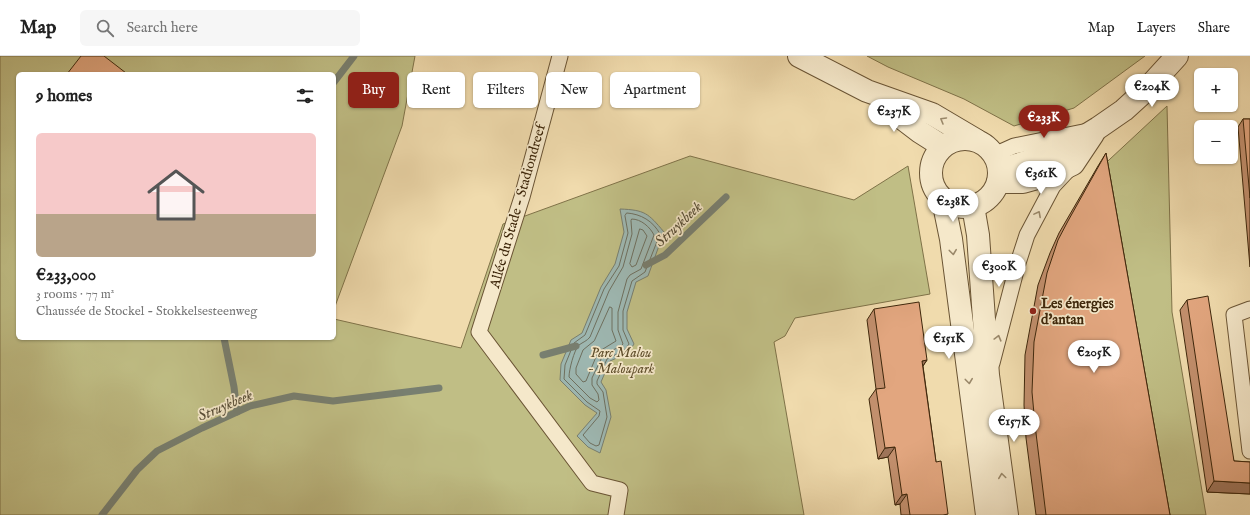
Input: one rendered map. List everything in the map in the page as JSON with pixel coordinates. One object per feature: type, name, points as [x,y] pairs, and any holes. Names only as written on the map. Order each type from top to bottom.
[{"type":"street","points":[[799,56],[867,91],[932,114],[987,146],[997,169],[993,193],[984,202],[973,206],[957,206],[943,200]]},
{"type":"street","points":[[997,169],[1059,152],[1098,128],[1124,110],[1146,90],[1177,56]]},
{"type":"street","points":[[867,91],[920,132],[942,146]]},
{"type":"street","points":[[997,169],[1023,182],[1052,174],[1073,164],[1098,128]]},
{"type":"street","points":[[976,140],[965,138],[953,140],[942,146],[933,158],[930,173],[934,188],[943,200],[951,239],[987,515]]},
{"type":"street","points":[[973,206],[978,235],[988,375],[1007,515]]},
{"type":"lane","name":"Allée du Stade - Stadiondreef","points":[[560,56],[522,197],[479,332],[592,482],[620,490],[616,515]]},
{"type":"lane","points":[[988,375],[1027,235],[1053,186],[1073,164]]},
{"type":"lane","points":[[1250,308],[1234,315],[1246,372],[1250,451]]},
{"type":"green space","name":"Parc Malou - Maloupark","points":[[0,56],[415,56],[412,72],[407,72],[407,99],[402,126],[336,304],[336,72],[16,72],[16,340],[336,340],[336,319],[461,348],[503,224],[690,156],[854,200],[908,166],[930,294],[795,318],[785,336],[774,342],[804,515],[0,515]]},
{"type":"green space","points":[[867,56],[1145,56],[1074,108],[1014,126],[964,99],[888,67]]},
{"type":"green space","points":[[1167,106],[1172,312],[1206,515],[1163,515],[1095,173]]},
{"type":"water","points":[[620,209],[635,210],[645,214],[650,217],[664,232],[648,276],[636,282],[627,312],[627,329],[634,344],[628,353],[610,361],[601,382],[606,390],[611,417],[600,453],[588,447],[577,436],[597,413],[585,405],[560,380],[561,364],[571,340],[582,333],[601,287],[615,264],[624,232]]},
{"type":"building","points":[[81,56],[104,56],[125,72],[69,72]]},
{"type":"building","points":[[1243,119],[1250,119],[1250,198]]},
{"type":"building","points":[[1106,153],[1170,515],[1046,515],[1032,392],[1034,342],[1047,273],[1058,240]]},
{"type":"building","points":[[1208,296],[1234,461],[1250,462],[1250,483],[1214,481],[1187,300]]},
{"type":"building","points":[[919,302],[927,360],[922,361],[936,462],[941,461],[948,514],[943,515],[910,515],[907,494],[902,495],[895,447],[885,448],[876,389],[885,388],[874,309]]},
{"type":"waterway","points":[[336,79],[354,56]]},
{"type":"waterway","name":"Struykbeek","points":[[646,265],[665,255],[726,197]]},
{"type":"waterway","points":[[224,340],[234,387],[237,412]]},
{"type":"waterway","name":"Struykbeek","points":[[543,355],[576,346]]},
{"type":"waterway","name":"Struykbeek","points":[[102,515],[137,470],[157,451],[250,406],[294,396],[333,401],[439,388]]},
{"type":"place","name":"Les énergies d'antan","points":[[1033,311]]}]
